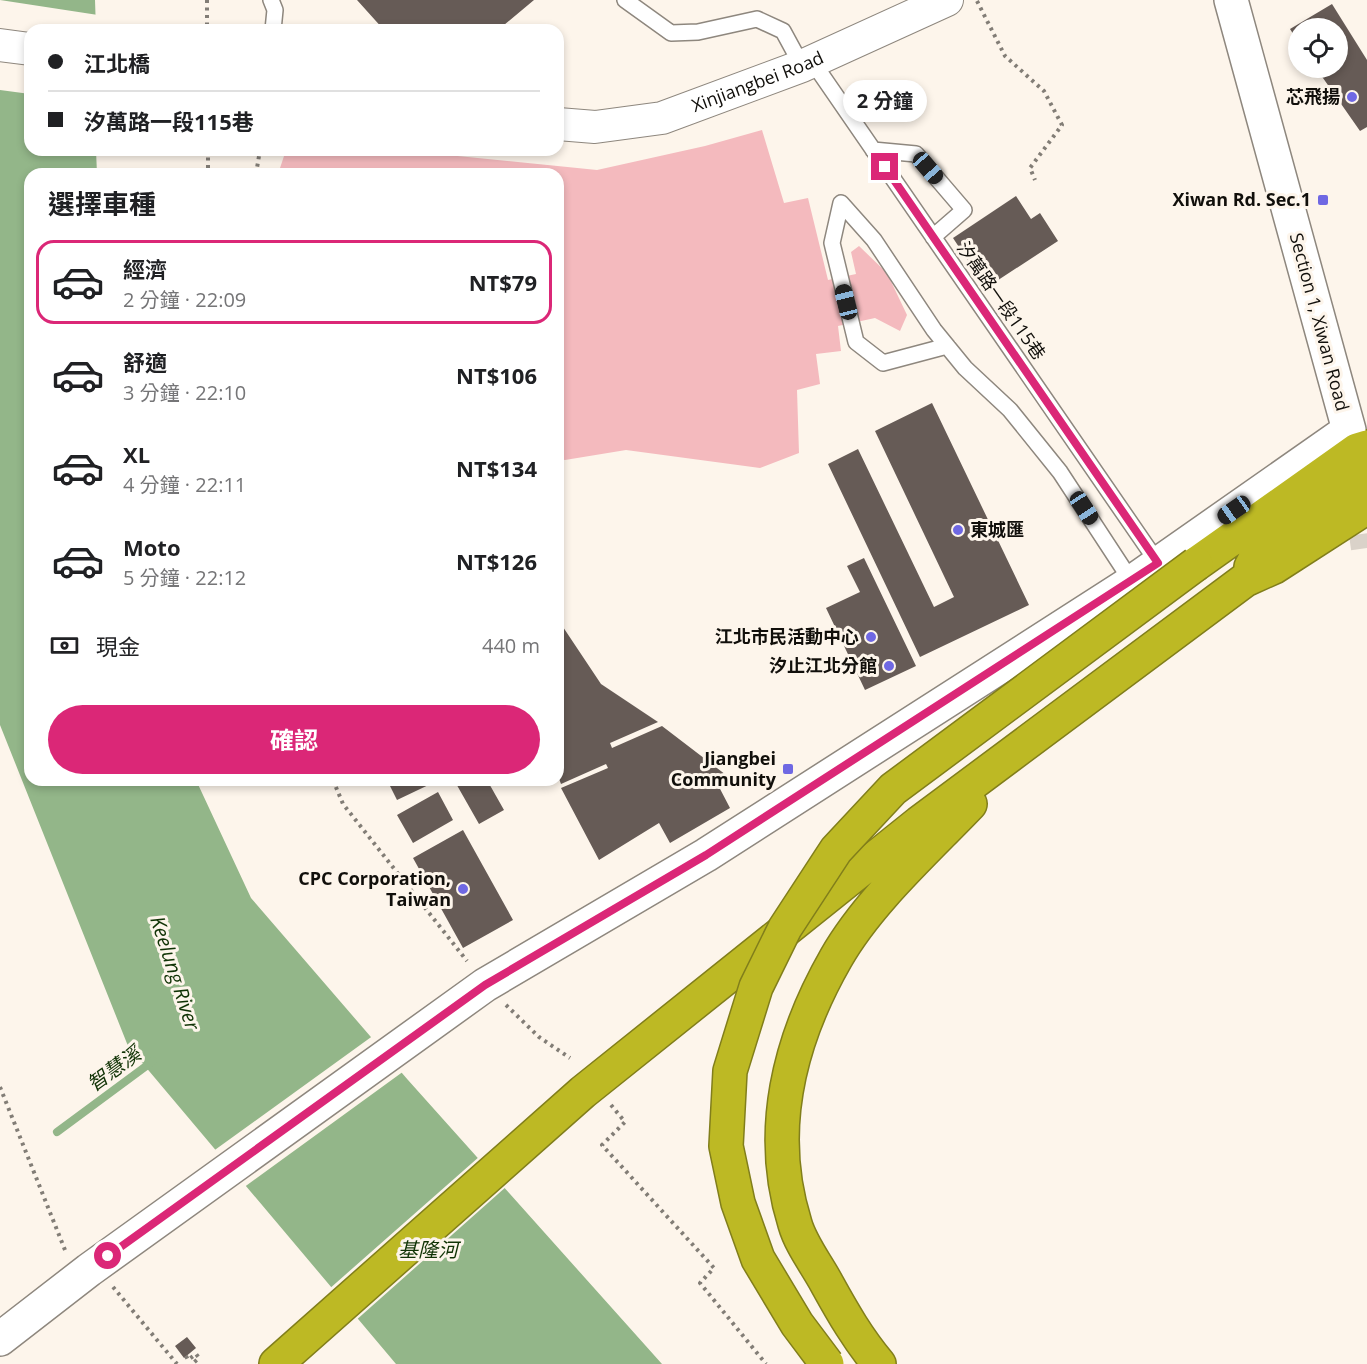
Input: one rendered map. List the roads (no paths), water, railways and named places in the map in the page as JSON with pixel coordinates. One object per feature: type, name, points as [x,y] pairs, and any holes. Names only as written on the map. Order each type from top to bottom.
[{"type":"highway","points":[[827,1364],[797,1324],[758,1259],[738,1203],[726,1146],[730,1071],[756,987],[785,928],[836,850],[893,789],[1196,564],[1357,450],[1367,447]]},
{"type":"highway","points":[[1245,580],[1260,550],[1367,473]]},
{"type":"highway","points":[[276,1364],[597,1097],[919,823],[1245,580],[1274,567],[1367,507]]},
{"type":"highway","points":[[879,1364],[858,1339],[795,1226],[783,1163],[782,1111],[799,1033],[836,957],[867,914],[1022,748]]},
{"type":"street","name":"Xinjiangbei Road","points":[[564,125],[595,128],[662,118],[807,63],[947,0]]},
{"type":"street","name":"Section 1, Xiwan Road","points":[[0,1339],[110,1271],[476,991],[706,855],[1132,582],[1349,430],[1231,0]]},
{"type":"street","points":[[0,45],[24,49]]},
{"type":"lane","points":[[271,0],[275,10],[274,24]]},
{"type":"lane","name":"汐萬路一段115巷","points":[[624,0],[671,33],[698,32],[757,19],[783,31],[873,150],[1158,563]]},
{"type":"lane","points":[[873,150],[916,154],[964,210],[933,237]]},
{"type":"lane","points":[[947,346],[882,363],[856,342],[832,243],[841,203],[874,240],[947,346],[1010,410],[1060,471],[1132,582]]},
{"type":"water","name":"基隆河","points":[[0,0],[95,0],[96,24],[24,24],[24,156],[96,156],[97,168],[24,168],[24,785],[0,725]]},
{"type":"water","name":"基隆河","points":[[24,786],[199,786],[251,898],[408,1080],[662,1364],[396,1364],[128,1046]]},
{"type":"waterway","name":"智慧溪","points":[[57,1132],[153,1061]]},
{"type":"tunnel","points":[[1358,486],[1367,548]]},
{"type":"place","name":"芯飛揚","points":[[1352,97]]},
{"type":"place","name":"Xiwan Rd. Sec.1","points":[[1323,200]]},
{"type":"place","name":"東城匯","points":[[958,530]]},
{"type":"place","name":"江北市民活動中心","points":[[871,637]]},
{"type":"place","name":"汐止江北分館","points":[[889,666]]},
{"type":"place","name":"Jiangbei Community","points":[[788,769]]},
{"type":"place","name":"CPC Corporation, Taiwan","points":[[463,889]]},
{"type":"water label","name":"Keelung River","points":[[175,973]]}]
